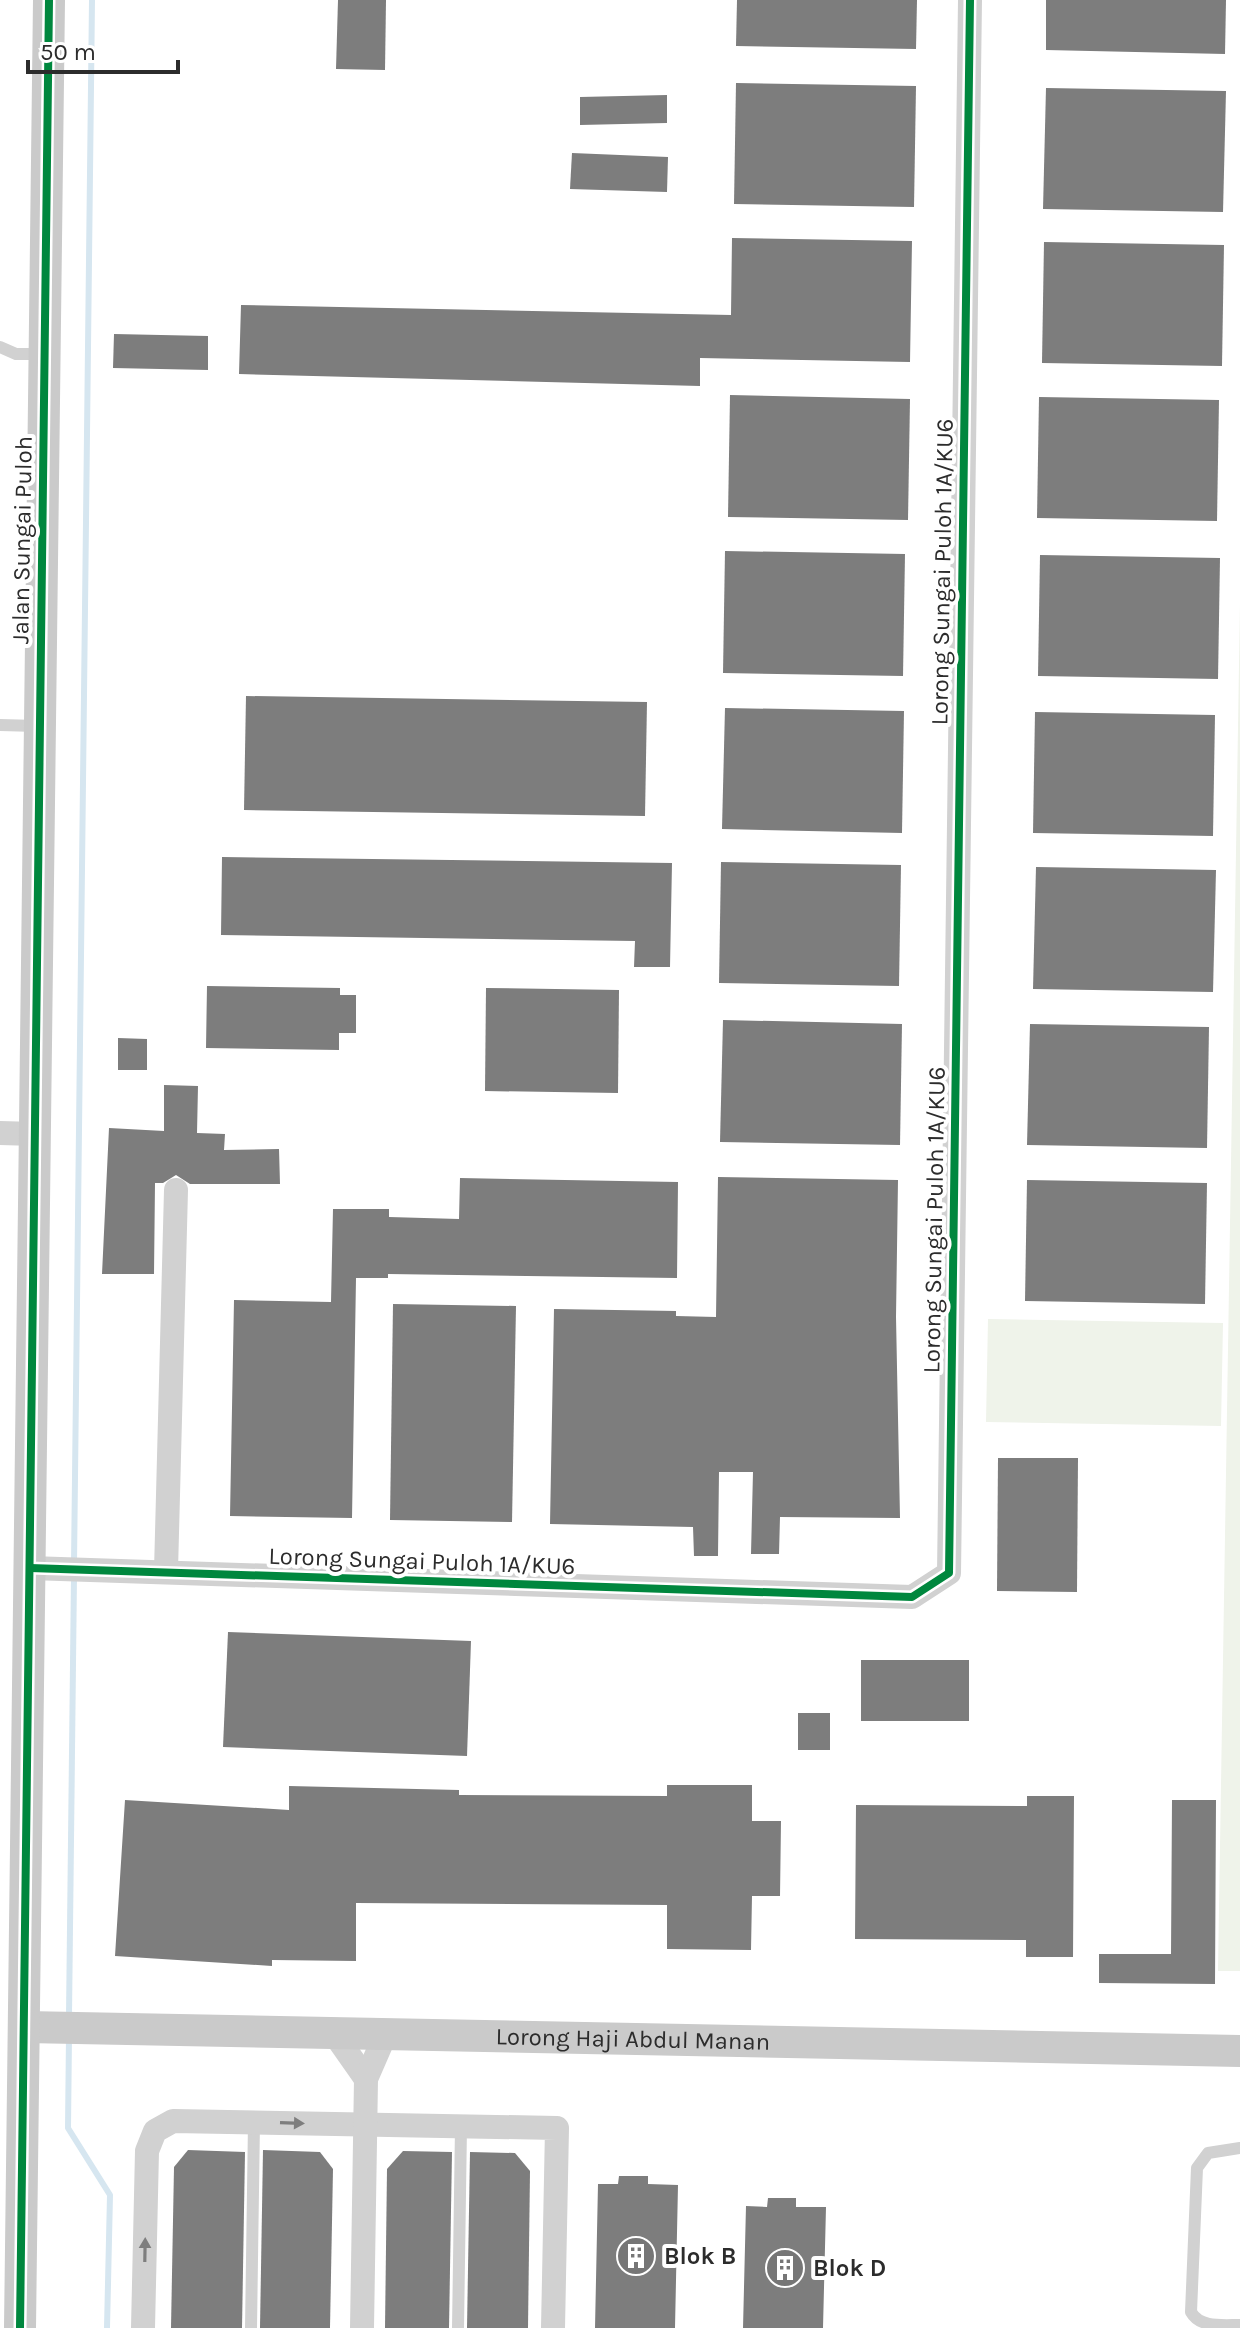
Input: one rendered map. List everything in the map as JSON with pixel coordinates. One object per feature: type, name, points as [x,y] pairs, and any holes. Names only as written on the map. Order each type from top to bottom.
[{"type":"street","name":"Jalan Sungai Puloh","points":[[20,2328],[35,2027],[43,1568],[35,1134],[49,0]]},
{"type":"street","name":"Lorong Sungai Puloh 1A/KU6","points":[[43,1568],[912,1597],[949,1573],[970,0]]},
{"type":"street","points":[[0,1133],[35,1134]]},
{"type":"street","points":[[166,1571],[176,1190]]},
{"type":"street","name":"Lorong Haji Abdul Manan","points":[[35,2027],[1240,2051]]},
{"type":"street","points":[[333,2032],[366,2079]]},
{"type":"street","points":[[362,2328],[366,2079],[386,2033]]},
{"type":"street","points":[[143,2328],[147,2151],[155,2131],[173,2121],[557,2128],[553,2328]]},
{"type":"lane","points":[[0,347],[16,354],[45,354]]},
{"type":"lane","points":[[0,725],[40,726]]},
{"type":"lane","points":[[251,2328],[254,2122]]},
{"type":"lane","points":[[458,2328],[461,2127]]},
{"type":"lane","points":[[1240,2148],[1208,2153],[1197,2168],[1191,2312],[1203,2325],[1240,2325]]},
{"type":"shaded area","points":[[1240,603],[1240,1971],[1218,1971]]},
{"type":"shaded area","points":[[988,1319],[1223,1323],[1221,1426],[986,1422]]},
{"type":"building","points":[[338,0],[386,0],[385,70],[336,69]]},
{"type":"building","points":[[737,0],[917,0],[916,49],[736,46]]},
{"type":"building","points":[[1046,0],[1226,0],[1225,54],[1046,50]]},
{"type":"building","points":[[736,83],[916,86],[914,207],[734,204]]},
{"type":"building","points":[[1046,88],[1226,91],[1223,212],[1043,209]]},
{"type":"building","points":[[667,95],[667,123],[580,125],[580,97]]},
{"type":"building","points":[[572,153],[668,157],[667,192],[570,189]]},
{"type":"building","points":[[732,238],[912,241],[910,362],[700,358],[700,386],[239,374],[241,305],[731,315]]},
{"type":"building","points":[[1044,242],[1224,245],[1222,366],[1042,363]]},
{"type":"building","points":[[114,334],[208,336],[208,370],[113,368]]},
{"type":"building","points":[[730,395],[910,399],[908,520],[728,517]]},
{"type":"building","points":[[1039,397],[1219,400],[1217,521],[1037,518]]},
{"type":"building","points":[[725,551],[905,554],[903,676],[723,673]]},
{"type":"building","points":[[1040,555],[1220,558],[1218,679],[1038,676]]},
{"type":"building","points":[[246,696],[647,702],[645,816],[244,810]]},
{"type":"building","points":[[725,708],[904,711],[902,833],[722,829]]},
{"type":"building","points":[[1035,712],[1215,715],[1213,836],[1033,833]]},
{"type":"building","points":[[222,857],[672,863],[670,967],[634,967],[635,941],[221,935]]},
{"type":"building","points":[[721,862],[901,865],[899,986],[719,983]]},
{"type":"building","points":[[1036,867],[1216,870],[1213,992],[1033,989]]},
{"type":"building","points":[[207,986],[340,988],[340,995],[356,995],[356,1033],[339,1033],[339,1050],[206,1048]]},
{"type":"building","points":[[486,988],[619,990],[618,1093],[485,1091]]},
{"type":"building","points":[[723,1020],[902,1024],[900,1145],[720,1142]]},
{"type":"building","points":[[1030,1024],[1209,1027],[1207,1148],[1027,1145]]},
{"type":"building","points":[[118,1038],[147,1039],[147,1070],[118,1070]]},
{"type":"building","points":[[164,1085],[198,1086],[197,1133],[225,1134],[224,1150],[279,1149],[280,1184],[190,1184],[176,1175],[163,1183],[155,1183],[154,1274],[102,1274],[109,1128],[164,1131]]},
{"type":"building","points":[[718,1177],[898,1180],[896,1317],[900,1518],[780,1517],[779,1554],[751,1554],[753,1472],[719,1472],[718,1556],[694,1556],[693,1527],[550,1524],[554,1309],[676,1311],[676,1316],[716,1317]]},
{"type":"building","points":[[460,1178],[678,1182],[677,1278],[388,1274],[388,1278],[356,1278],[352,1518],[230,1516],[234,1300],[331,1302],[333,1209],[389,1209],[389,1217],[459,1219]]},
{"type":"building","points":[[1027,1180],[1207,1183],[1205,1304],[1025,1301]]},
{"type":"building","points":[[393,1304],[516,1306],[512,1522],[390,1520]]},
{"type":"building","points":[[998,1458],[1078,1458],[1077,1592],[997,1591]]},
{"type":"building","points":[[228,1632],[471,1641],[467,1756],[223,1747]]},
{"type":"building","points":[[861,1660],[969,1660],[969,1721],[861,1721]]},
{"type":"building","points":[[798,1713],[830,1713],[830,1750],[798,1750]]},
{"type":"building","points":[[667,1785],[752,1785],[752,1821],[781,1821],[780,1896],[752,1896],[751,1950],[667,1949],[667,1905],[356,1903],[356,1961],[272,1960],[272,1966],[115,1956],[125,1800],[289,1810],[289,1786],[459,1790],[459,1795],[667,1796]]},
{"type":"building","points":[[1027,1796],[1074,1796],[1073,1957],[1026,1957],[1026,1940],[855,1939],[856,1805],[1027,1806]]},
{"type":"building","points":[[1172,1800],[1216,1800],[1215,1984],[1099,1983],[1099,1954],[1171,1954]]},
{"type":"building","points":[[188,2150],[245,2152],[242,2328],[171,2328],[174,2167]]},
{"type":"building","points":[[263,2150],[320,2152],[333,2169],[330,2328],[260,2328]]},
{"type":"building","points":[[403,2151],[452,2152],[449,2328],[385,2328],[387,2169]]},
{"type":"building","points":[[470,2152],[515,2153],[530,2171],[528,2328],[467,2328]]},
{"type":"building","name":"Blok B","points":[[619,2176],[648,2176],[648,2184],[678,2185],[675,2328],[595,2328],[598,2184],[618,2184]]},
{"type":"building","name":"Blok D","points":[[768,2198],[796,2198],[796,2207],[826,2207],[823,2328],[743,2328],[746,2206],[767,2207]]},
{"type":"waterway","points":[[74,1564],[92,0]]},
{"type":"waterway","points":[[69,2016],[74,1576]]},
{"type":"waterway","points":[[69,2036],[68,2128],[110,2195],[107,2328]]},
{"type":"cycle path","points":[[20,2328],[49,0]]},
{"type":"cycle path","points":[[30,1568],[912,1597],[949,1573],[970,0]]},
{"type":"place","name":"Blok B","points":[[636,2256]]},
{"type":"place","name":"Blok D","points":[[785,2268]]}]
